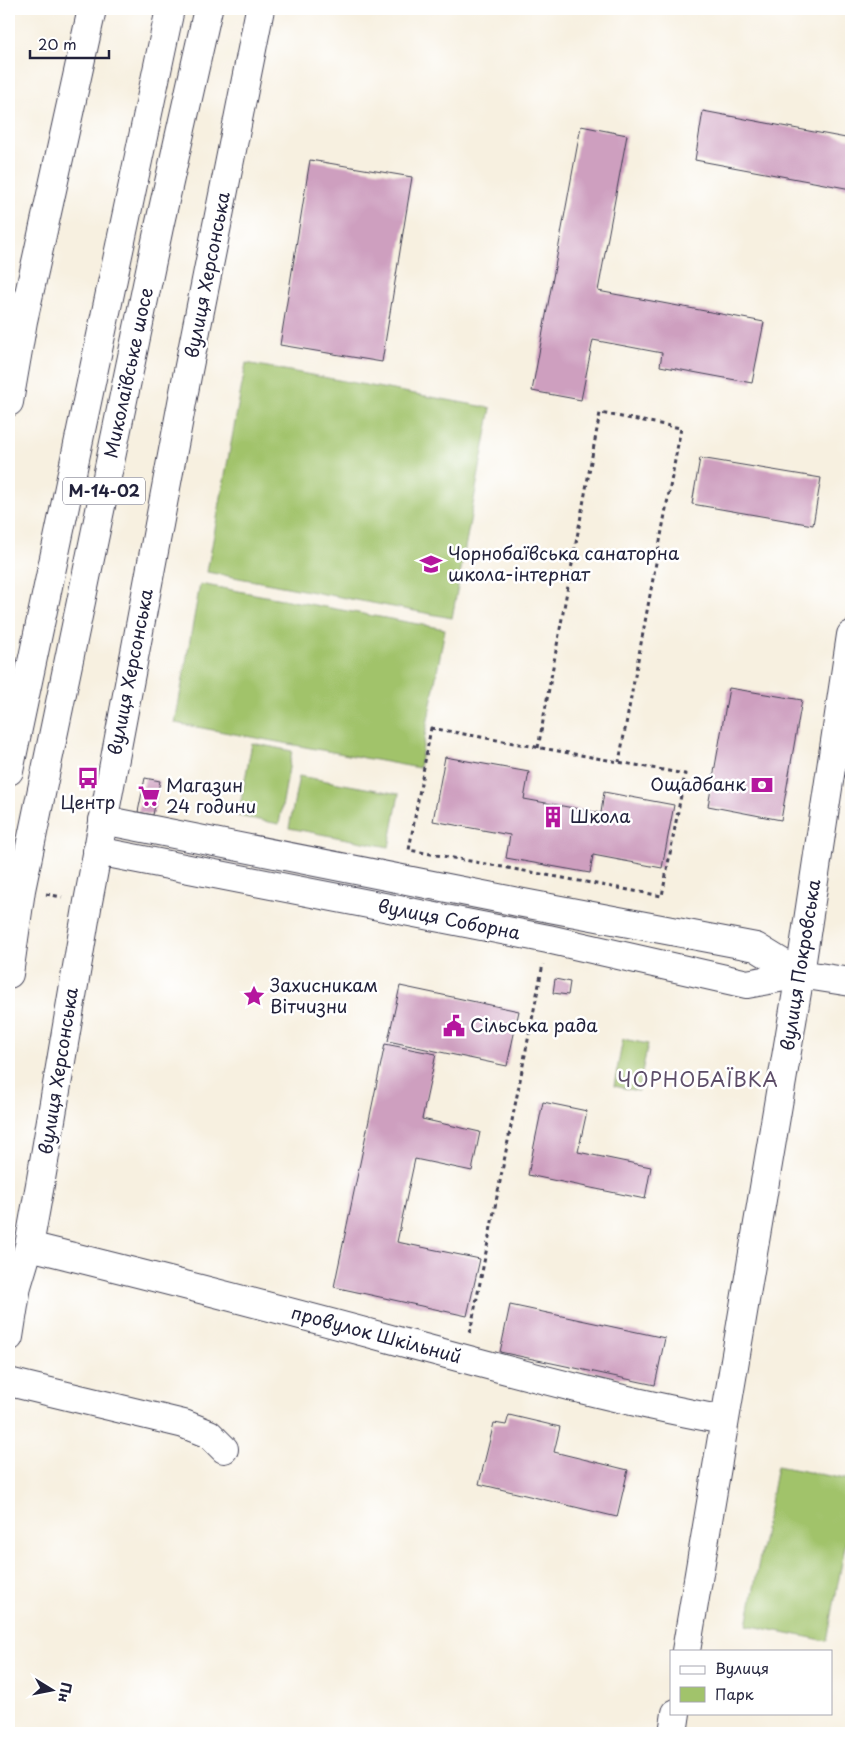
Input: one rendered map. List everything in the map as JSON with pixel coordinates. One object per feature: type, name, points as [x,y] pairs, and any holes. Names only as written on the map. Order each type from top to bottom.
[{"type":"street","points":[[9,402],[23,321],[92,9]]},
{"type":"street","name":"Миколаївське шосе","points":[[9,771],[170,9]]},
{"type":"street","name":"Миколаївське шосе","points":[[9,974],[21,890],[157,237],[208,9]]},
{"type":"street","name":"вулиця Херсонська","points":[[9,1337],[17,1286],[29,1246],[97,851],[187,376],[260,9]]},
{"type":"street","name":"вулиця Покровська","points":[[686,1650],[800,974],[851,635]]},
{"type":"street","name":"вулиця Соборна","points":[[103,820],[756,947],[800,974]]},
{"type":"street","name":"вулиця Соборна","points":[[97,851],[548,939],[747,984],[800,974],[851,982]]},
{"type":"street","name":"провулок Шкільний","points":[[29,1246],[176,1282],[465,1359],[670,1410],[722,1431]]},
{"type":"street","points":[[9,1382],[184,1424],[208,1434],[224,1449]]},
{"type":"street","points":[[673,1733],[676,1714]]},
{"type":"path","points":[[538,748],[600,413],[681,428],[619,762]]},
{"type":"path","points":[[432,728],[619,762],[685,774],[662,896],[409,850],[432,728]]},
{"type":"path","points":[[465,1359],[548,939]]},
{"type":"green space","points":[[246,363],[491,408],[452,618],[207,572]]},
{"type":"green space","points":[[200,584],[445,629],[419,768],[175,723]]},
{"type":"green space","points":[[252,743],[292,751],[279,824],[238,816]]},
{"type":"green space","points":[[299,776],[399,794],[389,847],[289,828]]},
{"type":"green space","points":[[623,1039],[648,1044],[638,1091],[614,1086]]},
{"type":"green space","points":[[777,1466],[851,1480],[851,1515],[827,1641],[747,1625]]},
{"type":"building","points":[[703,111],[851,139],[851,189],[695,160]]},
{"type":"building","points":[[581,126],[627,135],[598,291],[764,322],[752,383],[660,366],[662,353],[593,340],[581,400],[532,391]]},
{"type":"building","points":[[310,160],[412,177],[382,362],[280,345]]},
{"type":"building","points":[[700,458],[821,478],[813,525],[692,504]]},
{"type":"building","points":[[729,688],[802,700],[781,820],[708,806]]},
{"type":"building","name":"Школа","points":[[445,757],[529,772],[524,799],[601,813],[604,792],[674,805],[662,868],[593,855],[590,873],[506,858],[510,835],[433,821]]},
{"type":"building","name":"Магазин 24 години","points":[[145,778],[160,781],[153,815],[138,812]]},
{"type":"building","points":[[555,979],[570,982],[568,995],[553,993]]},
{"type":"building","name":"Сільська рада","points":[[400,986],[519,1011],[507,1066],[388,1041]]},
{"type":"building","points":[[385,1044],[436,1054],[422,1119],[480,1132],[472,1171],[415,1159],[397,1242],[480,1259],[467,1316],[334,1287]]},
{"type":"building","points":[[543,1102],[587,1111],[578,1152],[651,1167],[645,1199],[528,1175]]},
{"type":"building","points":[[510,1305],[665,1338],[655,1385],[500,1352]]},
{"type":"building","points":[[509,1415],[560,1427],[554,1452],[628,1470],[617,1517],[479,1484],[494,1423],[506,1425]]},
{"type":"place","name":"Чорнобаївська санаторна школа-інтернат","points":[[431,564]]},
{"type":"place","name":"Центр","points":[[88,778]]},
{"type":"place","name":"Ощадбанк","points":[[762,785]]},
{"type":"place","name":"Магазин 24 години","points":[[149,796]]},
{"type":"place","name":"Школа","points":[[553,817]]},
{"type":"place","name":"Захисникам Вітчизни","points":[[254,996]]},
{"type":"place","name":"Сільська рада","points":[[454,1026]]},
{"type":"district","name":"ЧОРНОБАЇВКА","points":[[698,1080]]}]
